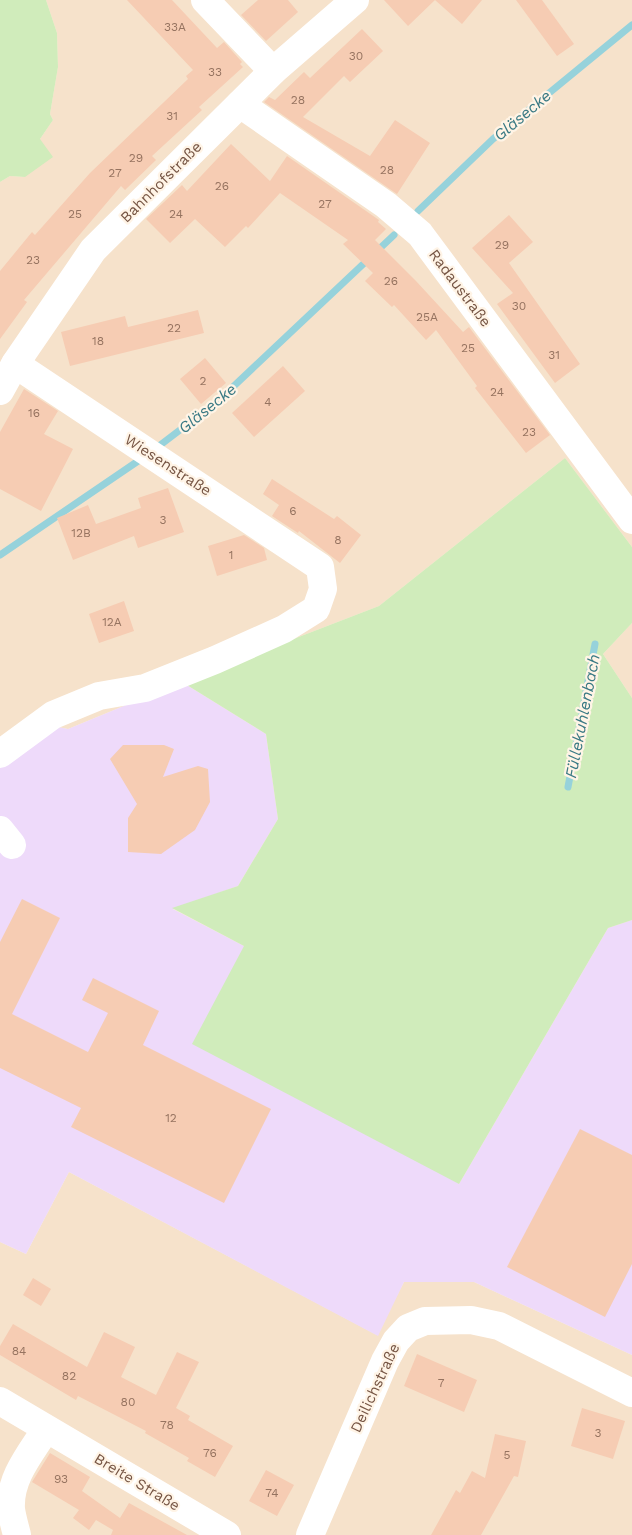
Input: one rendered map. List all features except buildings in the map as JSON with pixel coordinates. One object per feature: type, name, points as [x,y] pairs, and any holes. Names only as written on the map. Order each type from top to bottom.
[{"type":"street","points":[[205,0],[273,71]]},
{"type":"street","name":"Bahnhofstraße","points":[[0,391],[15,364],[93,250],[273,71],[355,0]]},
{"type":"street","name":"Radaustraße","points":[[240,104],[386,205],[420,234],[632,520]]},
{"type":"street","name":"Wiesenstraße","points":[[0,754],[53,715],[99,696],[145,688],[215,660],[284,629],[316,609],[323,589],[320,567],[15,364]]},
{"type":"street","name":"Deilichstraße","points":[[310,1535],[385,1361],[396,1341],[408,1328],[425,1321],[448,1319],[471,1320],[498,1326],[632,1394]]},
{"type":"street","name":"Breite Straße","points":[[0,1401],[227,1535]]},
{"type":"street","points":[[17,1535],[11,1509],[12,1492],[16,1478],[46,1428]]},
{"type":"shaded area","points":[[46,0],[632,0],[632,547],[565,458],[379,606],[182,682],[68,729],[53,726],[0,761],[0,182],[10,176],[25,177],[40,139],[53,120],[50,114],[58,67],[57,33]]},
{"type":"shaded area","points":[[632,623],[632,698],[603,654]]},
{"type":"shaded area","points":[[182,682],[266,734],[278,819],[238,886],[173,909],[244,946],[459,1184],[608,928],[632,920],[632,1355],[474,1282],[404,1282],[378,1336],[69,1172],[26,1254],[0,1242],[0,761],[53,726],[68,729]]},
{"type":"shaded area","points":[[69,1172],[377,1335],[404,1282],[474,1282],[632,1355],[632,1535],[0,1535],[0,1242],[26,1254]]},
{"type":"green space","points":[[0,0],[46,0],[57,33],[58,67],[50,114],[53,120],[40,139],[53,157],[25,177],[10,176],[0,182]]},
{"type":"green space","points":[[565,458],[632,547],[632,623],[603,654],[632,698],[632,920],[608,928],[459,1184],[192,1044],[244,946],[172,908],[238,886],[278,819],[266,734],[182,682],[379,606]]},
{"type":"waterway","name":"Gläsecke","points":[[418,211],[493,139],[632,25]]},
{"type":"waterway","name":"Gläsecke","points":[[155,449],[218,401],[394,235]]},
{"type":"waterway","name":"Gläsecke","points":[[0,555],[144,457]]},
{"type":"waterway","name":"Füllekuhlenbach","points":[[568,787],[595,644]]}]
